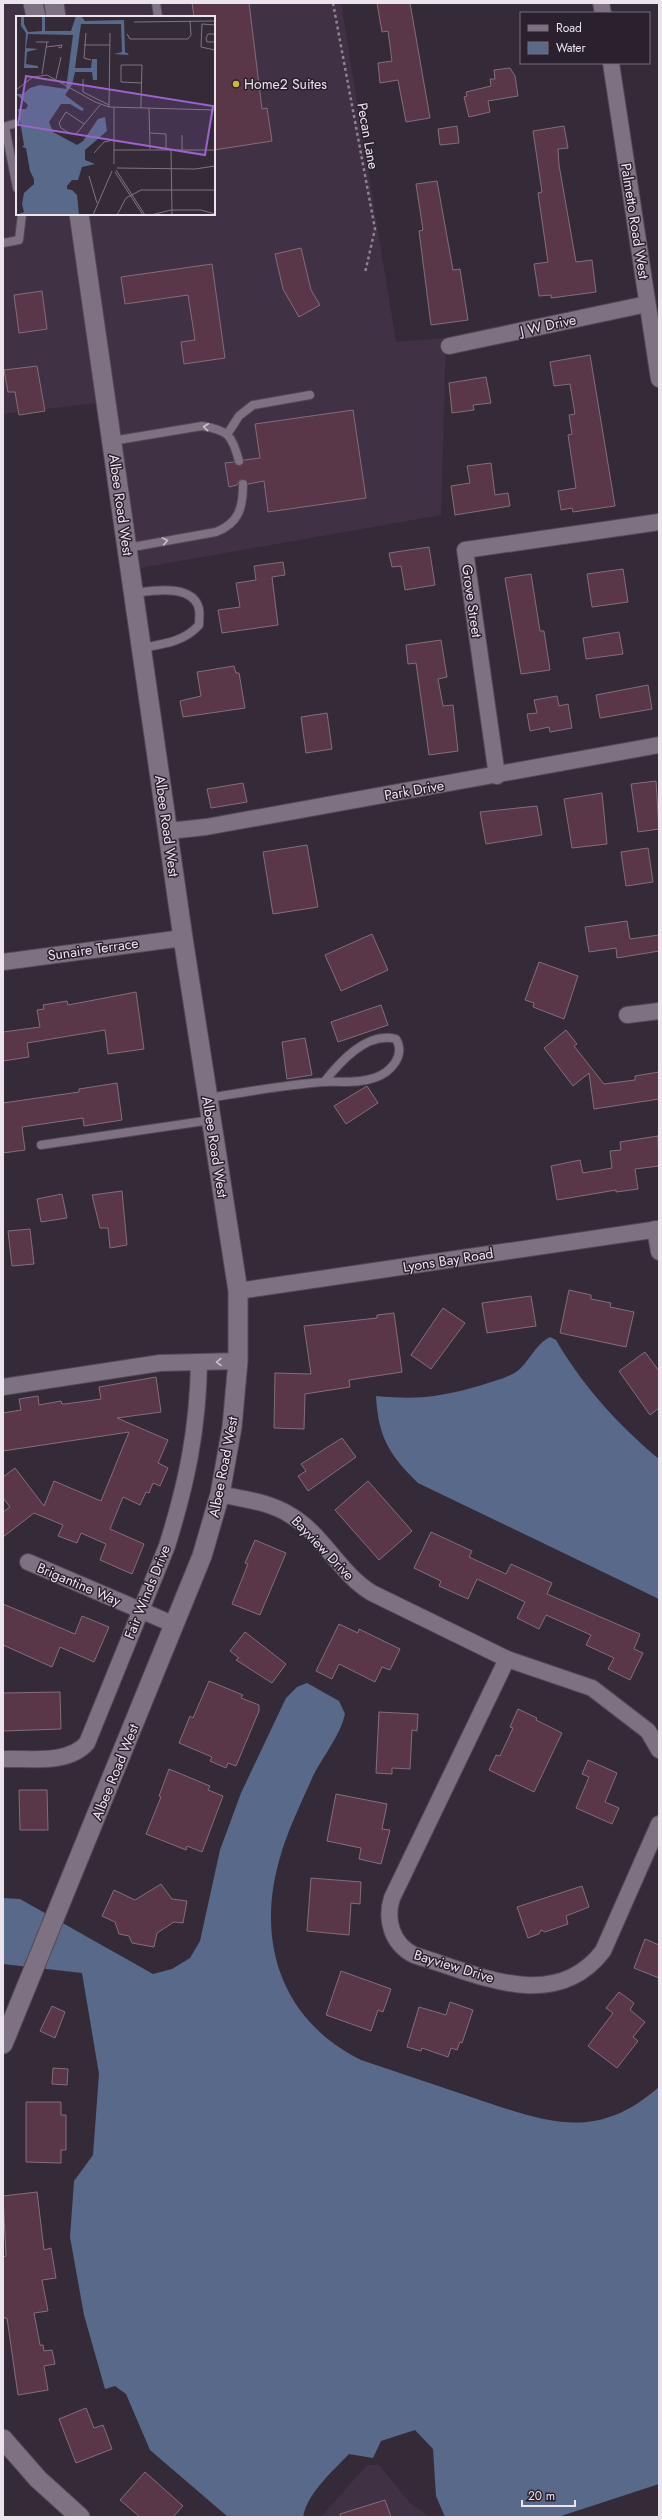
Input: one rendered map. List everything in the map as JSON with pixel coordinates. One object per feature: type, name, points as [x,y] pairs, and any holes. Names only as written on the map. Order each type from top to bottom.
[{"type":"street","points":[[33,3],[36,16]]},
{"type":"street","points":[[54,3],[56,16]]},
{"type":"street","name":"Palmetto Road West","points":[[611,64],[659,379]]},
{"type":"street","name":"Albee Road West","points":[[3,2044],[60,1908],[202,1556],[220,1494],[232,1427],[238,1361],[238,1292],[183,938],[79,215]]},
{"type":"street","name":"J W Drive","points":[[449,346],[647,304]]},
{"type":"street","name":"Grove Street","points":[[497,776],[465,550],[659,522]]},
{"type":"street","name":"Park Drive","points":[[168,832],[497,776],[659,745]]},
{"type":"street","name":"Sunaire Terrace","points":[[3,962],[183,938]]},
{"type":"street","points":[[627,1015],[659,1010]]},
{"type":"street","points":[[657,1229],[659,1252]]},
{"type":"street","name":"Lyons Bay Road","points":[[238,1292],[657,1229]]},
{"type":"street","points":[[3,1387],[160,1363],[238,1361]]},
{"type":"street","name":"Fair Winds Drive","points":[[10,1759],[64,1757],[80,1751],[86,1743],[167,1546],[187,1475],[197,1420],[199,1362]]},
{"type":"street","name":"Bayview Drive","points":[[220,1494],[278,1508],[292,1515],[304,1525],[352,1580],[361,1586],[507,1659],[592,1688],[648,1732],[659,1750]]},
{"type":"street","name":"Brigantine Way","points":[[28,1562],[175,1625]]},
{"type":"street","name":"Bayview Drive","points":[[507,1659],[392,1898],[389,1907],[390,1926],[401,1947],[414,1955],[515,1985],[542,1986],[572,1977],[587,1967],[603,1951],[659,1824]]},
{"type":"street","points":[[3,2439],[38,2479],[80,2517]]},
{"type":"lane","points":[[156,3],[158,16]]},
{"type":"lane","points":[[16,123],[4,127],[16,183]]},
{"type":"lane","points":[[3,243],[18,240],[22,215]]},
{"type":"lane","points":[[228,433],[239,416],[253,406],[310,395]]},
{"type":"lane","points":[[112,441],[202,426],[216,428],[228,433],[235,444],[239,461]]},
{"type":"lane","points":[[127,548],[216,532],[227,528],[240,512],[243,484]]},
{"type":"lane","points":[[134,593],[168,588],[188,595],[199,608],[199,625],[191,634],[173,642],[141,648]]},
{"type":"lane","points":[[208,1098],[324,1082],[364,1081],[387,1073],[397,1059],[400,1045],[396,1039],[391,1038],[365,1045],[345,1057],[324,1082]]},
{"type":"lane","points":[[41,1145],[211,1120]]},
{"type":"path","name":"Pecan Lane","points":[[333,3],[375,229],[366,273]]},
{"type":"shaded area","points":[[3,3],[23,3],[25,16],[16,16],[16,215],[68,215],[96,403],[3,414]]},
{"type":"shaded area","points":[[64,3],[341,3],[396,342],[446,338],[441,515],[140,568],[89,215],[215,215],[215,16],[66,16]]},
{"type":"shaded area","points":[[367,2465],[379,2465],[410,2503],[429,2517],[321,2517]]},
{"type":"water","points":[[550,1337],[556,1340],[577,1373],[602,1404],[630,1433],[659,1459],[659,1599],[418,1483],[399,1463],[387,1444],[379,1423],[376,1396],[405,1398],[442,1395],[499,1380],[521,1368],[540,1344]]},
{"type":"water","points":[[307,1683],[339,1701],[345,1714],[343,1722],[335,1738],[313,1776],[286,1839],[279,1861],[273,1891],[271,1921],[274,1950],[282,1977],[294,2002],[312,2024],[334,2044],[361,2060],[500,2107],[547,2120],[570,2122],[591,2121],[613,2116],[636,2105],[659,2087],[659,2484],[558,2517],[445,2517],[436,2496],[433,2449],[415,2430],[381,2441],[373,2458],[349,2454],[328,2475],[315,2491],[305,2508],[303,2517],[228,2517],[150,2450],[126,2394],[115,2386],[105,2389],[84,2315],[70,2237],[74,2181],[93,2155],[99,2074],[82,1973],[3,1964],[3,1898],[20,1899],[153,1974],[172,1969],[190,1958],[200,1941],[220,1850],[241,1793],[286,1698],[297,1687]]},
{"type":"building","name":"Home2 Suites","points":[[192,3],[249,3],[262,109],[267,108],[272,141],[215,150],[215,16],[194,16]]},
{"type":"building","points":[[377,3],[410,3],[430,118],[406,122],[398,80],[380,83],[378,63],[392,61],[388,31],[382,32]]},
{"type":"building","points":[[510,68],[515,76],[518,96],[488,101],[490,112],[469,117],[464,97],[467,96],[466,92],[491,86],[490,79],[495,79],[494,70]]},
{"type":"building","points":[[457,126],[459,143],[440,145],[438,129]]},
{"type":"building","points":[[564,126],[568,148],[558,149],[559,165],[576,262],[592,260],[596,292],[551,298],[551,295],[539,296],[534,264],[548,262],[538,193],[542,192],[533,131]]},
{"type":"building","points":[[437,181],[453,270],[460,269],[468,320],[431,325],[419,231],[423,230],[416,184]]},
{"type":"building","points":[[301,248],[311,290],[320,305],[299,317],[283,289],[275,254]]},
{"type":"building","points":[[212,264],[225,358],[184,364],[181,342],[195,340],[188,295],[125,304],[121,277]]},
{"type":"building","points":[[42,291],[47,329],[19,333],[14,295]]},
{"type":"building","points":[[590,355],[615,506],[573,512],[572,508],[561,510],[558,491],[576,488],[568,435],[572,434],[569,415],[575,414],[570,384],[554,386],[550,362]]},
{"type":"building","points":[[37,366],[45,411],[19,415],[15,392],[8,392],[4,370]]},
{"type":"building","points":[[486,377],[491,403],[473,405],[474,410],[452,413],[449,383]]},
{"type":"building","points":[[353,410],[366,498],[268,512],[264,481],[248,484],[243,479],[239,481],[237,485],[229,487],[225,463],[234,462],[240,466],[244,460],[260,458],[255,424]]},
{"type":"building","points":[[491,463],[495,495],[508,493],[510,506],[455,515],[451,486],[470,483],[467,466]]},
{"type":"building","points":[[429,547],[435,585],[405,590],[401,566],[392,567],[389,553]]},
{"type":"building","points":[[283,562],[285,575],[272,577],[278,625],[222,633],[218,610],[240,607],[236,583],[256,580],[254,566]]},
{"type":"building","points":[[623,569],[628,602],[592,607],[587,574]]},
{"type":"building","points":[[531,574],[540,631],[544,631],[550,670],[521,674],[505,578]]},
{"type":"building","points":[[619,632],[623,654],[586,659],[583,638]]},
{"type":"building","points":[[441,640],[447,677],[438,679],[443,706],[453,705],[458,751],[429,755],[416,663],[408,664],[406,645]]},
{"type":"building","points":[[234,666],[236,673],[239,673],[245,708],[183,717],[180,701],[201,696],[197,672]]},
{"type":"building","points":[[648,685],[652,709],[600,718],[596,695]]},
{"type":"building","points":[[557,696],[559,706],[568,704],[572,728],[550,732],[549,727],[530,731],[527,714],[537,713],[534,700]]},
{"type":"building","points":[[327,713],[332,749],[306,753],[301,717]]},
{"type":"building","points":[[656,781],[659,829],[638,832],[631,784]]},
{"type":"building","points":[[243,783],[247,802],[211,808],[207,789]]},
{"type":"building","points":[[602,793],[607,844],[572,848],[564,799]]},
{"type":"building","points":[[537,806],[542,835],[486,844],[480,812]]},
{"type":"building","points":[[307,845],[318,907],[273,914],[263,852]]},
{"type":"building","points":[[648,848],[653,882],[626,886],[621,852]]},
{"type":"building","points":[[627,921],[630,939],[659,935],[659,951],[617,958],[616,948],[589,952],[585,927]]},
{"type":"building","points":[[372,934],[388,970],[341,991],[325,955]]},
{"type":"building","points":[[539,962],[578,976],[564,1019],[533,1007],[534,1003],[525,1000]]},
{"type":"building","points":[[136,992],[144,1049],[108,1054],[105,1030],[27,1043],[29,1057],[3,1061],[3,1032],[40,1027],[37,1010],[44,1009],[43,1005],[67,1001],[68,1005]]},
{"type":"building","points":[[381,1005],[388,1025],[338,1042],[331,1022]]},
{"type":"building","points":[[566,1030],[577,1044],[574,1046],[604,1084],[635,1080],[635,1076],[659,1072],[659,1099],[594,1109],[589,1073],[573,1086],[544,1048]]},
{"type":"building","points":[[305,1038],[312,1075],[287,1079],[282,1042]]},
{"type":"building","points":[[117,1083],[122,1120],[84,1126],[83,1118],[22,1127],[25,1150],[3,1153],[3,1103],[79,1092],[79,1089]]},
{"type":"building","points":[[367,1086],[378,1103],[346,1124],[334,1106]]},
{"type":"building","points":[[658,1136],[659,1166],[635,1169],[638,1189],[616,1192],[616,1190],[557,1200],[551,1166],[580,1160],[583,1173],[612,1168],[610,1151],[621,1150],[620,1142]]},
{"type":"building","points":[[122,1191],[127,1245],[110,1248],[108,1228],[100,1228],[92,1195]]},
{"type":"building","points":[[62,1194],[67,1218],[41,1222],[37,1199]]},
{"type":"building","points":[[30,1229],[34,1264],[12,1266],[8,1231]]},
{"type":"building","points":[[569,1290],[591,1295],[591,1299],[611,1303],[610,1307],[634,1312],[626,1347],[560,1333]]},
{"type":"building","points":[[531,1296],[536,1326],[487,1333],[482,1303]]},
{"type":"building","points":[[443,1308],[465,1323],[431,1369],[411,1355]]},
{"type":"building","points":[[394,1313],[402,1372],[349,1380],[350,1387],[305,1394],[304,1429],[274,1428],[275,1373],[311,1374],[304,1326],[377,1318],[377,1315]]},
{"type":"building","points":[[645,1352],[659,1371],[659,1408],[650,1415],[619,1371]]},
{"type":"building","points":[[156,1377],[161,1412],[117,1418],[168,1440],[158,1463],[168,1468],[160,1486],[153,1483],[149,1493],[146,1492],[140,1505],[123,1497],[110,1529],[144,1544],[132,1574],[100,1560],[106,1544],[81,1533],[77,1543],[58,1536],[63,1525],[34,1513],[3,1537],[3,1512],[10,1507],[3,1498],[3,1477],[15,1468],[44,1506],[54,1481],[101,1501],[129,1432],[3,1451],[3,1413],[21,1410],[19,1399],[38,1396],[39,1405],[61,1401],[62,1404],[65,1404],[101,1399],[99,1387]]},
{"type":"building","points":[[342,1438],[356,1457],[308,1491],[298,1476],[306,1471],[301,1464]]},
{"type":"building","points":[[368,1481],[412,1531],[379,1560],[335,1510]]},
{"type":"building","points":[[431,1532],[472,1551],[469,1557],[506,1574],[511,1564],[552,1583],[547,1594],[640,1634],[634,1649],[643,1653],[630,1680],[608,1669],[614,1658],[586,1645],[591,1635],[546,1615],[539,1629],[517,1618],[525,1602],[477,1579],[468,1599],[439,1586],[441,1581],[414,1568]]},
{"type":"building","points":[[255,1540],[286,1553],[260,1615],[232,1604],[248,1564],[245,1563]]},
{"type":"building","points":[[3,1604],[75,1634],[82,1616],[109,1627],[94,1662],[60,1647],[52,1667],[3,1645]]},
{"type":"building","points":[[339,1624],[358,1633],[359,1629],[400,1649],[390,1670],[382,1667],[375,1682],[339,1664],[332,1679],[316,1671]]},
{"type":"building","points":[[245,1632],[286,1664],[272,1683],[236,1660],[239,1658],[230,1651]]},
{"type":"building","points":[[209,1681],[243,1695],[241,1698],[259,1705],[259,1711],[236,1766],[228,1763],[226,1768],[210,1761],[212,1757],[179,1743],[190,1716],[193,1718]]},
{"type":"building","points":[[60,1692],[61,1729],[3,1731],[3,1693]]},
{"type":"building","points":[[518,1709],[562,1733],[534,1792],[489,1770],[496,1755],[500,1756],[513,1728],[510,1727]]},
{"type":"building","points":[[379,1712],[418,1714],[417,1731],[412,1730],[410,1769],[392,1768],[392,1774],[376,1773]]},
{"type":"building","points":[[588,1760],[617,1773],[605,1802],[619,1808],[612,1824],[576,1808],[589,1777],[582,1774]]},
{"type":"building","points":[[169,1769],[210,1786],[208,1790],[223,1796],[202,1852],[187,1846],[186,1850],[146,1834],[161,1797],[159,1796]]},
{"type":"building","points":[[19,1790],[47,1790],[48,1830],[20,1830]]},
{"type":"building","points":[[336,1794],[387,1804],[382,1829],[390,1830],[381,1864],[359,1859],[361,1848],[327,1841]]},
{"type":"building","points":[[311,1878],[361,1882],[360,1904],[351,1903],[349,1935],[307,1931]]},
{"type":"building","points":[[161,1884],[172,1899],[187,1901],[183,1923],[174,1922],[157,1933],[154,1947],[132,1943],[129,1936],[119,1934],[115,1922],[102,1916],[114,1890],[135,1900]]},
{"type":"building","points":[[582,1886],[589,1907],[566,1916],[568,1924],[545,1932],[541,1930],[539,1934],[528,1938],[517,1907]]},
{"type":"building","points":[[645,1939],[659,1945],[659,1978],[634,1968]]},
{"type":"building","points":[[341,1971],[391,1989],[383,2012],[378,2010],[371,2031],[326,2015]]},
{"type":"building","points":[[619,1992],[634,2003],[630,2010],[645,2022],[633,2037],[638,2041],[617,2068],[588,2046],[613,2013],[606,2008]]},
{"type":"building","points":[[450,2002],[473,2010],[462,2043],[460,2042],[457,2050],[451,2048],[448,2057],[422,2048],[421,2051],[407,2047],[419,2007],[446,2015]]},
{"type":"building","points":[[52,2006],[65,2012],[55,2038],[40,2031]]},
{"type":"building","points":[[53,2068],[68,2069],[67,2085],[52,2084]]},
{"type":"building","points":[[26,2102],[61,2102],[61,2115],[66,2115],[66,2150],[61,2150],[61,2163],[26,2162]]},
{"type":"building","points":[[37,2192],[44,2250],[51,2248],[56,2278],[42,2280],[48,2311],[34,2313],[40,2345],[43,2345],[44,2351],[52,2350],[55,2364],[44,2366],[48,2390],[18,2395],[7,2318],[3,2318],[3,2257],[6,2256],[3,2196]]},
{"type":"building","points":[[86,2408],[94,2428],[103,2425],[112,2449],[76,2463],[59,2419]]},
{"type":"building","points":[[145,2472],[183,2506],[173,2517],[140,2517],[120,2500]]},
{"type":"building","points":[[385,2500],[391,2517],[341,2517],[340,2514]]},
{"type":"place","name":"Home2 Suites","points":[[236,84]]}]
